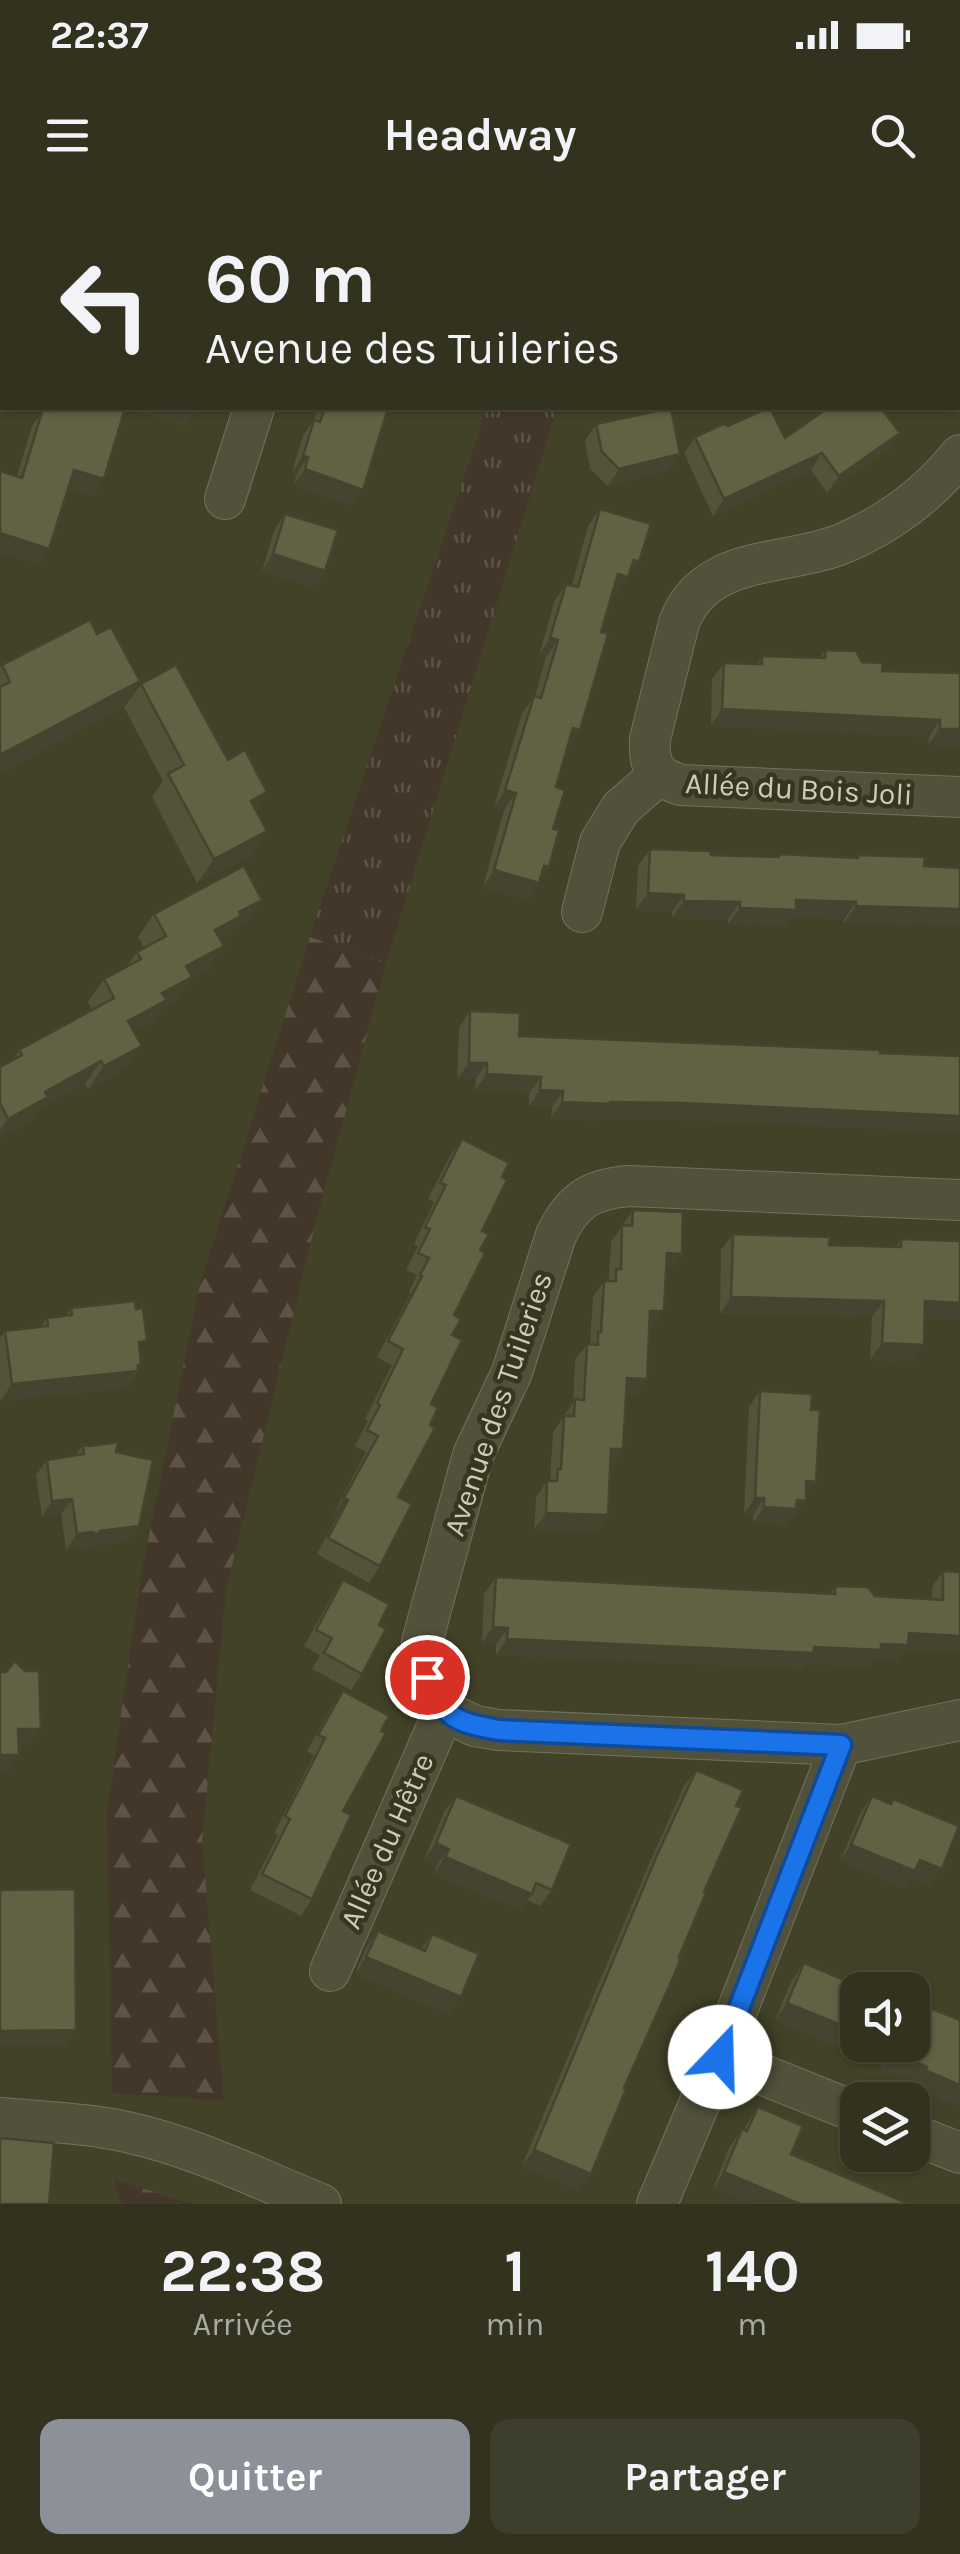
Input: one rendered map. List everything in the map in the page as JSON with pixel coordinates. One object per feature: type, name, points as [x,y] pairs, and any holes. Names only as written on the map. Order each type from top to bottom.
[{"type":"street","points":[[224,499],[253,410]]},
{"type":"street","name":"Allée du Bois Joli","points":[[960,455],[922,495],[876,528],[806,555],[735,569],[696,592],[680,622],[650,739],[655,772],[666,780],[698,787],[960,798]]},
{"type":"street","points":[[582,912],[600,842],[620,808],[659,775]]},
{"type":"street","name":"Avenue des Tuileries","points":[[444,1711],[422,1659],[426,1623],[473,1456],[512,1372],[556,1234],[579,1201],[596,1192],[629,1186],[960,1200]]},
{"type":"street","points":[[444,1711],[475,1726],[499,1730],[841,1745],[960,1720]]},
{"type":"street","name":"Allée du Hêtre","points":[[330,1971],[444,1711]]},
{"type":"street","points":[[658,2204],[720,2057],[841,1745]]},
{"type":"street","points":[[720,2057],[840,2105]]},
{"type":"street","points":[[0,2118],[75,2124],[141,2136],[321,2204]]},
{"type":"street","points":[[930,2142],[960,2154]]},
{"type":"green space","points":[[486,410],[556,410],[386,963],[310,937]]},
{"type":"green space","points":[[310,937],[386,963],[315,1225],[226,1590],[202,1840],[224,2101],[112,2093],[107,1812],[141,1575],[199,1288]]},
{"type":"green space","points":[[114,2179],[192,2204],[121,2204]]},
{"type":"building","points":[[43,410],[124,410],[104,479],[74,470],[49,549],[0,533],[0,471],[22,478]]},
{"type":"building","points":[[324,410],[387,410],[363,490],[305,469],[308,457],[303,456],[314,420],[320,422]]},
{"type":"building","points":[[671,410],[680,454],[619,469],[602,452],[596,424]]},
{"type":"building","points":[[771,410],[785,438],[825,410],[883,410],[900,433],[839,476],[822,453],[724,499],[695,437],[723,424],[728,426]]},
{"type":"building","points":[[600,509],[651,524],[639,562],[634,560],[628,577],[618,574],[601,632],[608,634],[580,730],[573,728],[556,787],[565,790],[553,829],[559,830],[549,867],[544,866],[539,883],[494,870],[516,793],[505,790],[534,696],[541,698],[558,640],[550,638],[566,584],[578,587]]},
{"type":"building","points":[[285,514],[338,530],[325,571],[273,554]]},
{"type":"building","points":[[90,620],[97,634],[111,627],[140,681],[0,755],[0,687],[10,682],[2,665]]},
{"type":"building","points":[[825,650],[856,651],[862,662],[883,663],[882,671],[960,673],[960,729],[940,729],[940,720],[722,709],[724,663],[762,664],[762,656],[825,658]]},
{"type":"building","points":[[176,665],[228,760],[245,750],[267,792],[251,801],[267,831],[214,859],[168,774],[184,765],[141,684]]},
{"type":"building","points":[[650,849],[779,857],[925,857],[924,866],[960,868],[960,909],[796,900],[796,910],[740,908],[740,902],[684,901],[684,895],[648,893]]},
{"type":"building","points":[[244,866],[262,900],[215,930],[224,946],[186,966],[192,977],[162,993],[167,1000],[128,1021],[142,1046],[104,1066],[101,1061],[45,1092],[48,1097],[8,1119],[0,1103],[0,1067],[22,1055],[19,1050],[114,998],[104,979],[141,959],[137,952],[166,936],[154,914]]},
{"type":"building","points":[[470,1011],[520,1013],[519,1036],[960,1056],[960,1116],[681,1103],[562,1102],[563,1091],[540,1090],[541,1077],[487,1074],[487,1063],[469,1063]]},
{"type":"building","points":[[462,1139],[509,1163],[502,1177],[507,1180],[482,1231],[489,1234],[480,1250],[485,1253],[454,1315],[461,1319],[452,1335],[462,1340],[431,1404],[438,1408],[430,1425],[435,1428],[398,1497],[412,1504],[380,1566],[328,1538],[348,1500],[344,1498],[378,1436],[367,1430],[403,1349],[388,1341],[429,1258],[418,1253],[430,1229],[425,1227],[446,1185],[440,1183]]},
{"type":"building","points":[[633,1210],[683,1212],[682,1254],[667,1253],[664,1311],[650,1311],[647,1379],[627,1378],[623,1449],[611,1449],[608,1515],[546,1513],[547,1481],[557,1481],[561,1469],[564,1416],[574,1416],[575,1399],[584,1400],[587,1344],[598,1345],[604,1281],[616,1281],[616,1269],[621,1269],[622,1225],[632,1226]]},
{"type":"building","points":[[733,1234],[830,1237],[829,1245],[901,1247],[901,1239],[960,1241],[960,1303],[925,1301],[924,1345],[882,1343],[884,1301],[731,1297]]},
{"type":"building","points":[[135,1301],[136,1309],[143,1308],[147,1341],[139,1342],[138,1371],[12,1384],[5,1331],[48,1326],[47,1318],[72,1315],[71,1308]]},
{"type":"building","points":[[760,1391],[812,1394],[811,1410],[820,1410],[816,1482],[806,1481],[806,1501],[797,1500],[796,1509],[764,1507],[764,1498],[755,1498]]},
{"type":"building","points":[[118,1442],[116,1452],[153,1460],[139,1526],[77,1534],[72,1499],[52,1501],[47,1460],[84,1454],[83,1445]]},
{"type":"building","points":[[943,1571],[960,1572],[960,1636],[909,1633],[908,1645],[881,1644],[881,1650],[814,1647],[814,1653],[507,1639],[508,1628],[493,1627],[496,1577],[835,1594],[835,1586],[868,1587],[875,1596],[943,1600]]},
{"type":"building","points":[[343,1580],[389,1604],[379,1625],[386,1629],[362,1674],[324,1653],[332,1638],[316,1630]]},
{"type":"building","points":[[15,1661],[25,1671],[39,1671],[41,1729],[18,1729],[19,1755],[0,1755],[0,1672],[6,1672]]},
{"type":"building","points":[[343,1691],[389,1716],[381,1731],[386,1733],[343,1811],[351,1815],[312,1899],[262,1874],[290,1819],[285,1816],[325,1738],[318,1735]]},
{"type":"building","points":[[696,1770],[743,1790],[736,1806],[742,1807],[591,2174],[534,2150]]},
{"type":"building","points":[[456,1796],[571,1844],[552,1890],[536,1883],[532,1894],[445,1857],[449,1849],[436,1843]]},
{"type":"building","points":[[872,1796],[891,1804],[893,1799],[959,1826],[942,1869],[920,1860],[915,1871],[851,1845]]},
{"type":"building","points":[[75,1889],[76,2030],[0,2031],[0,1890]]},
{"type":"building","points":[[378,1931],[425,1951],[432,1934],[479,1954],[461,1997],[366,1957]]},
{"type":"building","points":[[804,1963],[840,1978],[840,2025],[787,2003]]},
{"type":"building","points":[[930,2008],[960,2020],[960,2085],[925,2070],[927,2067],[916,2062],[930,2062]]},
{"type":"building","points":[[758,2107],[803,2126],[791,2154],[909,2204],[800,2204],[724,2172],[742,2129],[747,2131]]},
{"type":"building","points":[[0,2138],[54,2143],[49,2204],[0,2204]]},
{"type":"route","points":[[427,1677],[444,1711],[475,1726],[499,1730],[841,1745],[720,2057]]}]
